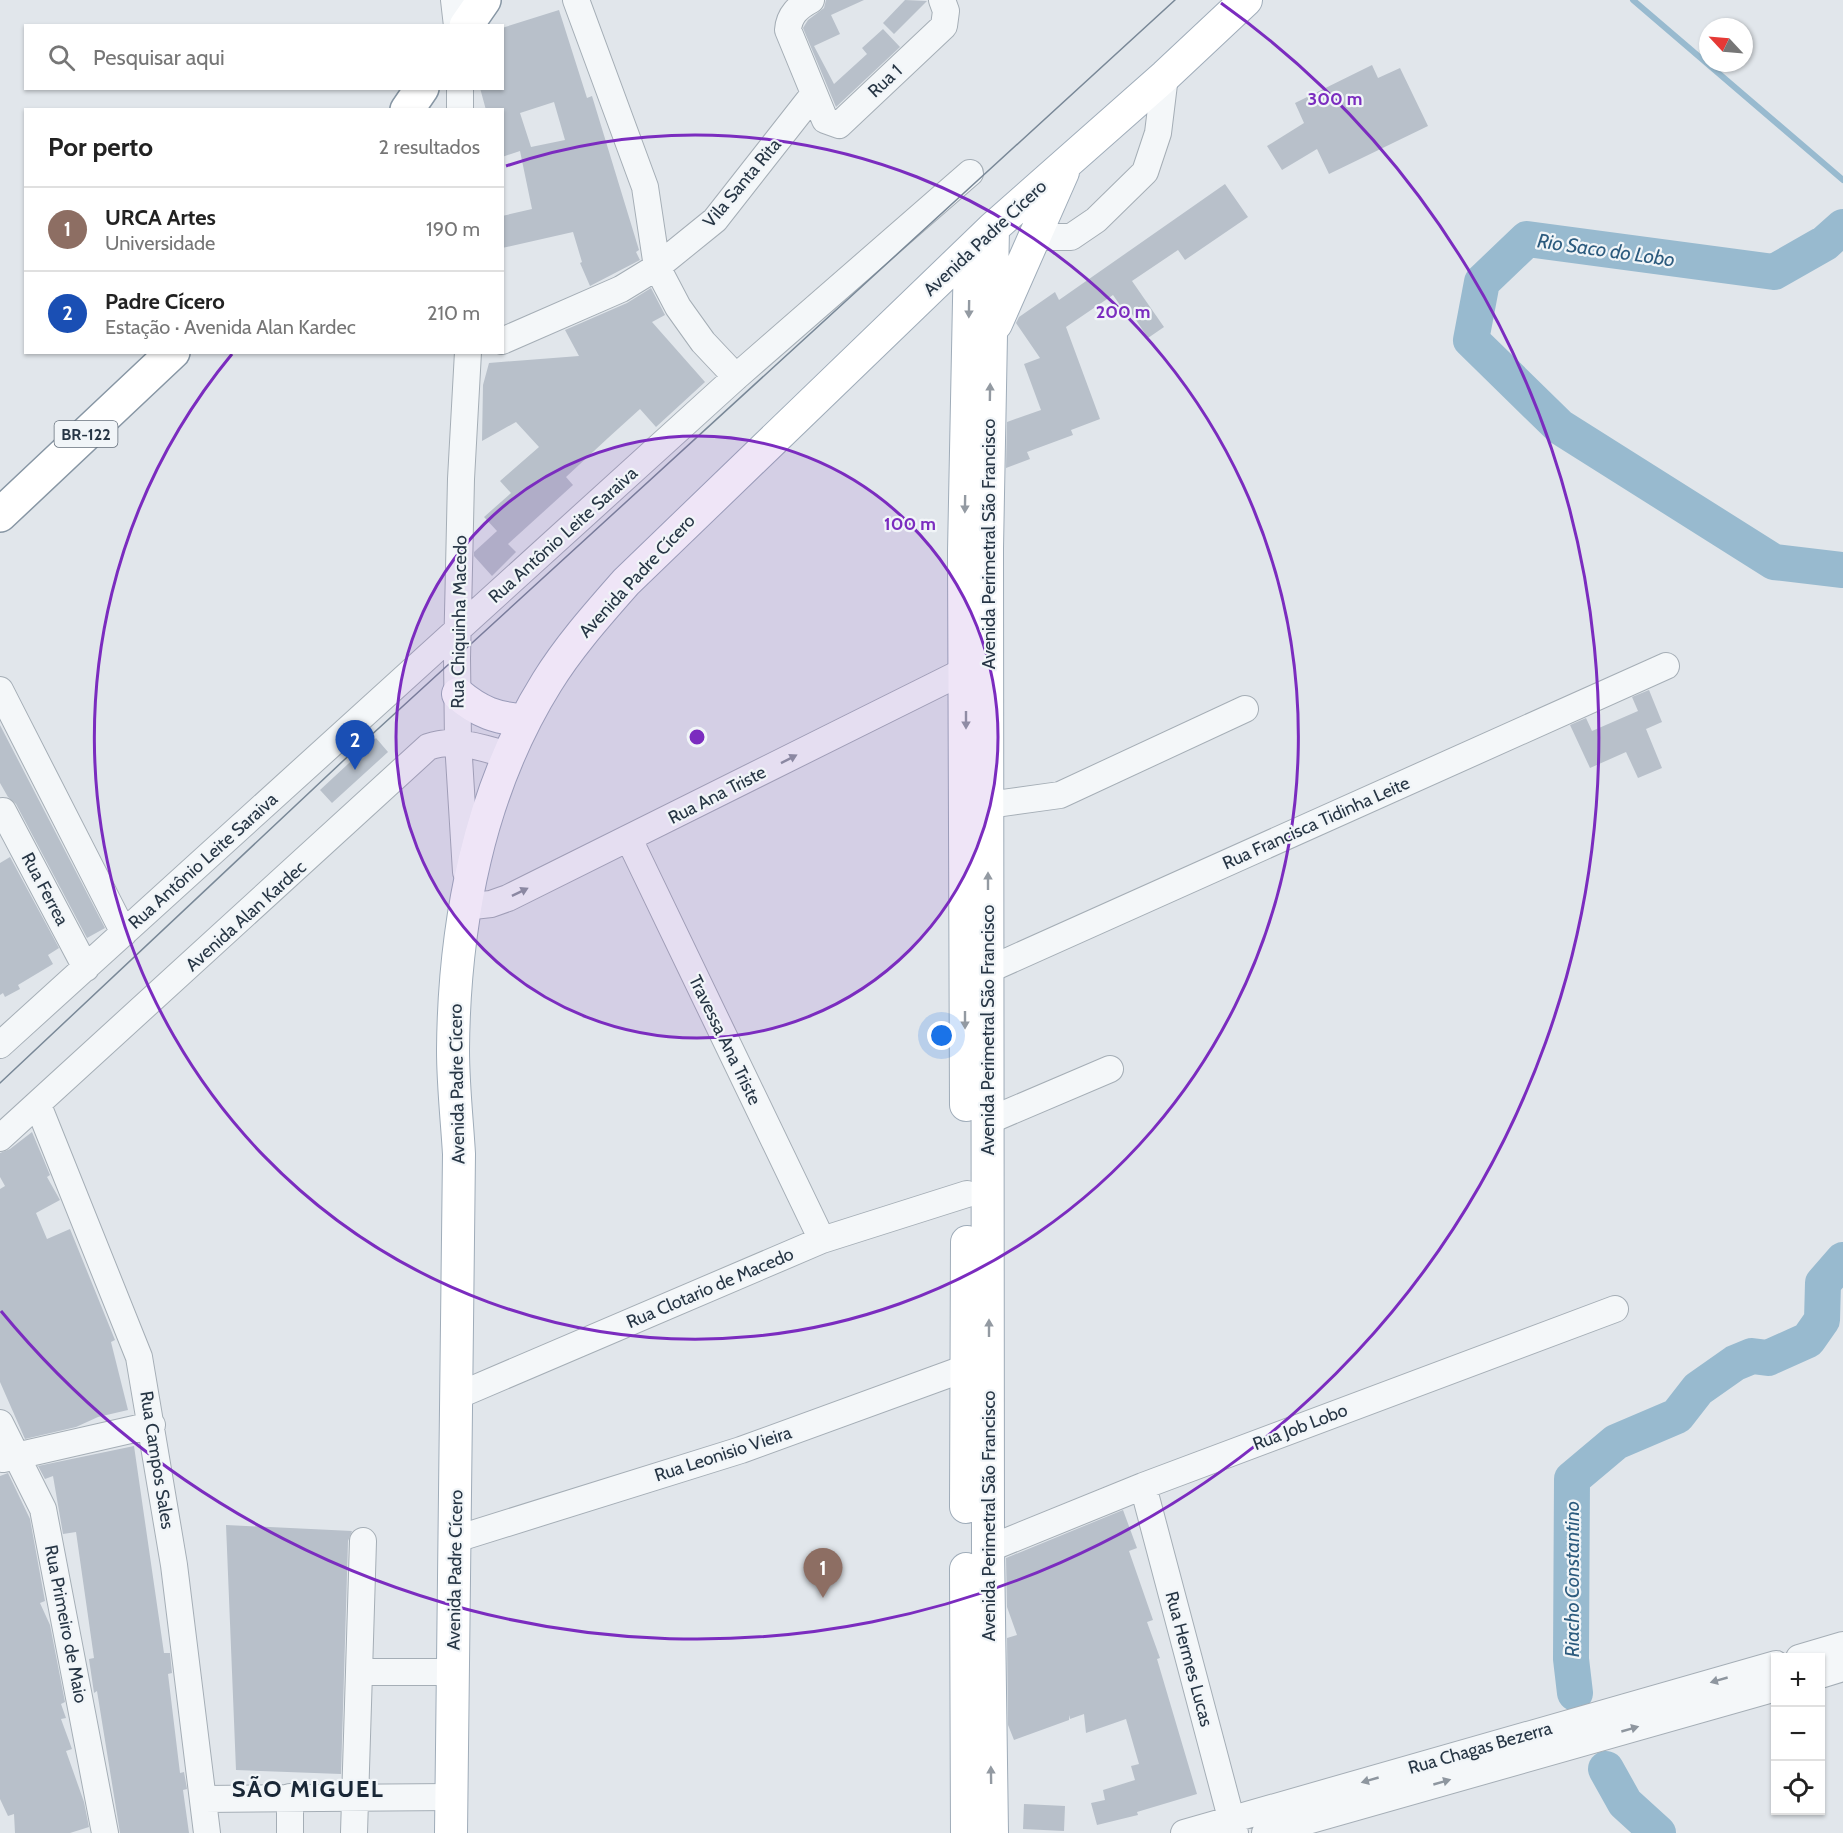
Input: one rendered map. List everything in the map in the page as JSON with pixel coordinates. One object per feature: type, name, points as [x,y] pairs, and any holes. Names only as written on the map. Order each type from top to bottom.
[{"type":"highway","points":[[467,24],[483,0]]},
{"type":"highway","points":[[408,108],[421,90]]},
{"type":"highway","name":"BR-122","points":[[0,515],[171,354]]},
{"type":"main road","name":"Avenida Padre Cícero","points":[[451,1833],[459,1154],[453,1052],[455,981],[465,899],[488,812],[508,755],[547,682],[579,636],[626,582],[993,228],[1165,76],[1246,0]]},
{"type":"main road","points":[[991,336],[1067,163]]},
{"type":"main road","name":"Avenida Perimetral São Francisco","points":[[967,1833],[977,1367],[988,1121],[977,974],[966,670],[991,336],[993,228]]},
{"type":"main road","name":"Avenida Perimetral São Francisco","points":[[970,251],[976,550],[988,805],[977,974],[967,1194],[988,1549],[992,1833]]},
{"type":"main road","points":[[458,694],[474,708],[490,716],[525,720]]},
{"type":"street","points":[[454,0],[457,24]]},
{"type":"street","points":[[576,0],[645,187],[657,267],[678,307],[703,342],[736,377]]},
{"type":"street","points":[[811,0],[800,5],[793,14],[788,22],[788,30],[813,95]]},
{"type":"street","name":"Rua 1","points":[[813,95],[825,120],[839,124],[944,26],[946,11],[942,1]]},
{"type":"street","points":[[1035,237],[1071,237],[1096,220],[1144,172],[1158,133],[1165,76]]},
{"type":"street","points":[[460,90],[460,108]]},
{"type":"street","name":"Vila Santa Rita","points":[[504,340],[621,289],[657,267],[715,220],[813,95]]},
{"type":"street","name":"Rua Antônio Leite Saraiva","points":[[3,1034],[86,968],[736,377],[970,173]]},
{"type":"street","name":"Rua Chiquinha Macedo","points":[[465,899],[458,742],[458,630],[461,479],[472,354]]},
{"type":"street","name":"Rua Francisca Tidinha Leite","points":[[977,974],[1666,666]]},
{"type":"street","name":"Rua Ana Triste","points":[[465,899],[491,904],[508,898],[966,670]]},
{"type":"street","points":[[0,690],[124,933]]},
{"type":"street","points":[[988,805],[1060,795],[1245,709]]},
{"type":"street","name":"Avenida Alan Kardec","points":[[0,1138],[428,747],[442,742],[458,742],[508,755]]},
{"type":"street","name":"Rua Ferrea","points":[[3,811],[86,968]]},
{"type":"street","name":"Travessa Ana Triste","points":[[629,839],[822,1240]]},
{"type":"street","points":[[988,1121],[1110,1069]]},
{"type":"street","name":"Rua Campos Sales","points":[[38,1105],[139,1357],[174,1565],[207,1833]]},
{"type":"street","name":"Rua Clotario de Macedo","points":[[457,1396],[822,1240],[967,1194]]},
{"type":"street","name":"Rua Job Lobo","points":[[988,1549],[1143,1486],[1615,1309]]},
{"type":"street","name":"Rua Leonisio Vieira","points":[[456,1539],[741,1450],[977,1367]]},
{"type":"street","name":"Rua Primeiro de Maio","points":[[0,1423],[9,1457],[43,1509],[105,1833]]},
{"type":"street","points":[[9,1457],[152,1425]]},
{"type":"street","name":"Rua Hermes Lucas","points":[[1143,1486],[1233,1826]]},
{"type":"street","points":[[354,1833],[363,1541]]},
{"type":"street","points":[[1816,1653],[1843,1645]]},
{"type":"street","name":"Rua Chagas Bezerra","points":[[1184,1833],[1233,1826],[1771,1665]]},
{"type":"street","points":[[1825,1674],[1843,1668]]},
{"type":"street","points":[[359,1672],[454,1672]]},
{"type":"street","name":"Rua Chagas Bezerra","points":[[1265,1833],[1771,1689]]},
{"type":"street","points":[[290,1797],[290,1833]]},
{"type":"street","points":[[204,1799],[452,1797]]},
{"type":"building","points":[[826,0],[864,0],[831,15],[840,34],[814,46],[834,84],[867,54],[862,48],[883,29],[900,47],[836,107],[803,28],[808,20],[824,8]]},
{"type":"building","points":[[905,0],[927,1],[894,34],[883,23]]},
{"type":"building","points":[[559,10],[587,98],[592,96],[639,250],[636,252],[640,260],[590,286],[580,263],[582,262],[573,232],[504,248],[504,216],[532,209],[520,151],[504,156],[504,108],[485,108],[481,90],[504,90],[504,27]],"holes":[[[554,102],[565,140],[531,147],[520,113]]]},
{"type":"building","points":[[1372,65],[1378,78],[1400,68],[1428,126],[1329,174],[1317,149],[1282,170],[1267,146],[1304,123],[1295,103]]},
{"type":"building","points":[[1225,184],[1248,217],[1185,260],[1178,250],[1132,281],[1164,327],[1148,338],[1128,308],[1124,311],[1113,295],[1066,327],[1100,419],[1071,430],[1073,435],[1027,452],[1030,459],[1006,468],[1007,422],[1041,410],[1024,364],[1040,358],[1016,323],[1019,317],[1055,292],[1059,300]]},
{"type":"building","points":[[651,288],[665,315],[652,322],[705,382],[656,427],[640,409],[608,438],[566,477],[573,485],[508,544],[516,552],[492,576],[474,556],[474,552],[497,531],[484,517],[511,493],[500,481],[539,447],[516,422],[482,441],[483,385],[489,363],[579,356],[565,330],[627,303]]},
{"type":"building","points":[[1649,690],[1662,722],[1646,729],[1662,768],[1638,778],[1626,752],[1590,768],[1570,725],[1586,718],[1592,731],[1638,711],[1632,697]]},
{"type":"building","points":[[0,725],[105,928],[87,938],[16,804],[8,797],[0,783]]},
{"type":"building","points":[[376,738],[388,752],[332,803],[320,790]]},
{"type":"building","points":[[10,857],[59,948],[48,955],[53,964],[18,985],[20,989],[5,997],[3,993],[0,995],[0,863]]},
{"type":"building","points":[[32,1132],[50,1175],[47,1177],[60,1200],[36,1213],[47,1239],[70,1229],[115,1340],[111,1342],[128,1410],[98,1417],[76,1427],[25,1439],[0,1382],[0,1189],[5,1186],[0,1177],[0,1153],[10,1149]]},
{"type":"building","points":[[134,1446],[164,1653],[170,1653],[172,1673],[168,1674],[180,1773],[184,1772],[187,1789],[183,1790],[189,1833],[120,1833],[97,1691],[94,1693],[89,1659],[94,1658],[76,1532],[63,1534],[53,1476],[45,1479],[38,1466]]},
{"type":"building","points":[[8,1473],[30,1519],[45,1601],[40,1603],[50,1625],[65,1702],[61,1704],[66,1718],[61,1719],[72,1749],[66,1751],[84,1802],[89,1827],[70,1833],[15,1833],[14,1814],[8,1816],[0,1799],[0,1476]]},
{"type":"building","points":[[1123,1510],[1137,1548],[1129,1551],[1153,1620],[1147,1622],[1160,1658],[1157,1659],[1197,1794],[1137,1812],[1138,1815],[1097,1825],[1091,1803],[1105,1800],[1103,1790],[1135,1780],[1131,1766],[1139,1764],[1126,1719],[1086,1733],[1084,1714],[1070,1719],[1069,1715],[1069,1720],[1014,1740],[1008,1725],[1007,1638],[1017,1635],[1007,1607],[1006,1558]]},
{"type":"building","points":[[226,1525],[352,1531],[348,1541],[341,1774],[236,1770]]},
{"type":"building","points":[[1024,1804],[1065,1806],[1064,1831],[1023,1829]]},
{"type":"waterway","points":[[1633,0],[1843,180]]},
{"type":"waterway","name":"Rio Saco do Lobo","points":[[1843,227],[1825,243],[1774,272],[1527,239],[1482,282],[1471,340],[1560,427],[1774,562],[1843,570]]},
{"type":"waterway","name":"Riacho Constantino","points":[[1575,1693],[1571,1659],[1572,1479],[1616,1442],[1677,1416],[1698,1389],[1735,1363],[1752,1356],[1768,1358],[1808,1340],[1822,1320],[1823,1283],[1843,1260]]},
{"type":"waterway","name":"Riacho Constantino","points":[[1606,1769],[1625,1803],[1658,1833]]},
{"type":"tram line","points":[[0,1083],[344,760],[1175,0]]},
{"type":"place","name":"Padre Cícero","points":[[355,770]]},
{"type":"place","name":"URCA Artes","points":[[823,1598]]},
{"type":"district","name":"SÃO MIGUEL","points":[[308,1788]]}]
